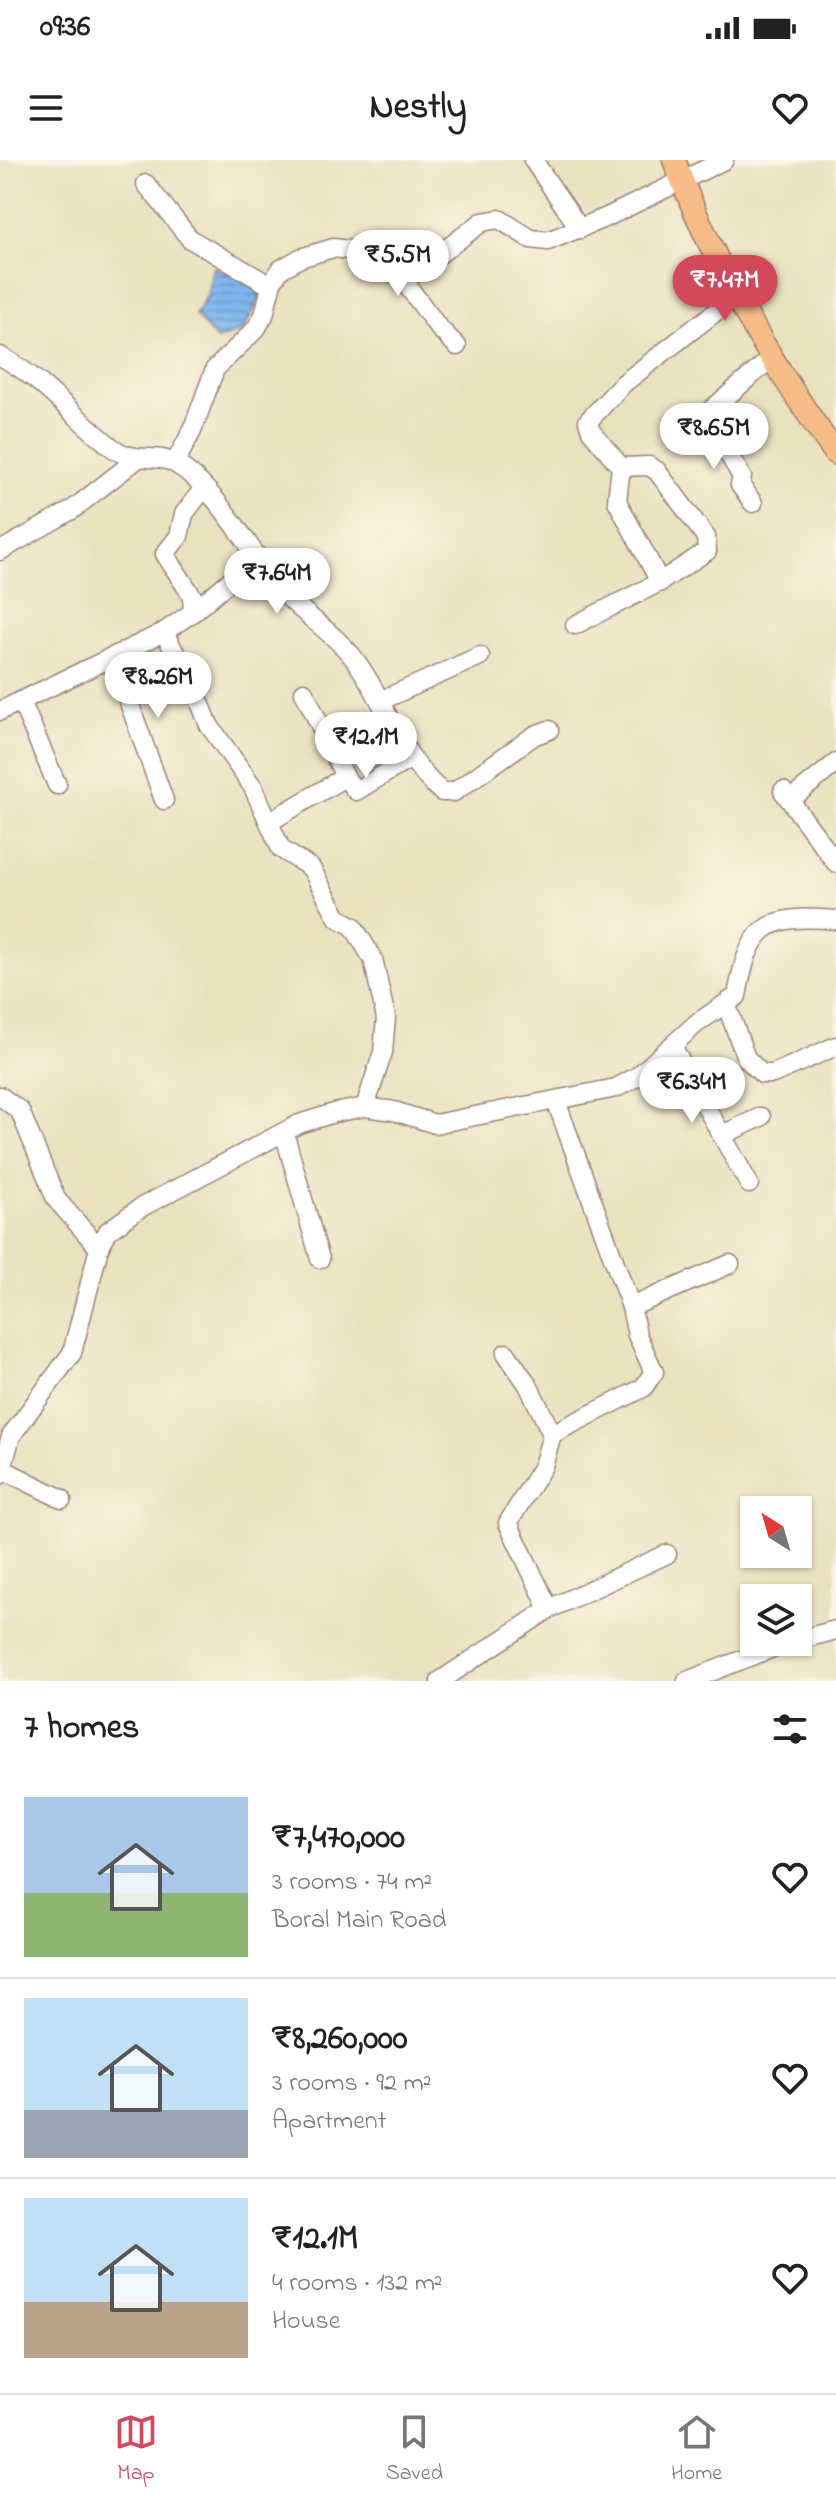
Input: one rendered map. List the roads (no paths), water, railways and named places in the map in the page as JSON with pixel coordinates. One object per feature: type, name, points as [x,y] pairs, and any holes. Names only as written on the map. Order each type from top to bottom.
[{"type":"main road","points":[[678,170],[736,296],[836,454]]},
{"type":"street","points":[[533,160],[580,229]]},
{"type":"street","points":[[401,277],[422,270],[475,227],[490,219],[508,222],[536,240],[548,241],[580,229],[678,170],[724,160]]},
{"type":"street","points":[[146,184],[190,239],[271,286]]},
{"type":"street","points":[[175,463],[192,431],[215,369],[256,329],[277,274],[293,261],[333,248],[349,250],[401,277],[438,327],[457,346]]},
{"type":"street","points":[[660,582],[617,501],[621,467],[591,431],[588,419],[624,383],[736,296]]},
{"type":"street","points":[[0,356],[39,381],[116,450],[136,460],[175,463],[203,489],[226,513],[284,593],[351,654],[382,700],[411,758],[435,787],[450,793],[535,735],[549,730]]},
{"type":"street","points":[[753,503],[740,485],[742,477],[698,421],[773,357]]},
{"type":"street","points":[[0,551],[85,501],[136,460]]},
{"type":"street","points":[[575,625],[660,582],[707,551],[708,543],[657,471],[649,466],[621,467]]},
{"type":"street","points":[[193,612],[192,596],[165,554],[179,536],[184,514],[203,489]]},
{"type":"street","points":[[0,711],[164,632],[193,612],[258,557]]},
{"type":"street","points":[[164,632],[195,690],[209,725],[253,787],[281,849],[311,868],[338,918],[353,926],[373,959],[386,1018],[383,1052],[365,1107]]},
{"type":"street","points":[[382,700],[480,656]]},
{"type":"street","points":[[109,658],[127,697],[164,800]]},
{"type":"street","points":[[304,692],[345,777],[356,791],[411,758]]},
{"type":"street","points":[[21,701],[57,785]]},
{"type":"street","points":[[836,763],[786,796],[836,863]]},
{"type":"street","points":[[269,822],[345,777]]},
{"type":"street","points":[[62,1499],[2,1461],[18,1427],[72,1353],[99,1248],[108,1231],[140,1208],[284,1132],[334,1113],[365,1107],[394,1111],[435,1124],[616,1088],[638,1076],[697,1023],[727,1006],[737,996],[749,942],[759,932],[785,920],[836,920]]},
{"type":"street","points":[[727,1006],[746,1058],[762,1074],[773,1074],[836,1046]]},
{"type":"street","points":[[672,1046],[749,1184]]},
{"type":"street","points":[[0,1096],[20,1111],[56,1199],[99,1248]]},
{"type":"street","points":[[552,1434],[650,1382],[654,1372],[653,1362],[637,1335],[631,1307],[556,1101]]},
{"type":"street","points":[[722,1135],[761,1117]]},
{"type":"street","points":[[284,1132],[320,1259]]},
{"type":"street","points":[[631,1307],[730,1264]]},
{"type":"street","points":[[506,1353],[528,1385],[552,1434],[543,1466],[508,1523],[549,1609]]},
{"type":"street","points":[[447,1679],[549,1609],[667,1554]]},
{"type":"street","points":[[812,1636],[836,1630]]},
{"type":"street","points":[[687,1681],[752,1656]]},
{"type":"water","points":[[213,267],[251,284],[261,296],[243,330],[217,340],[195,315],[207,296]]}]
